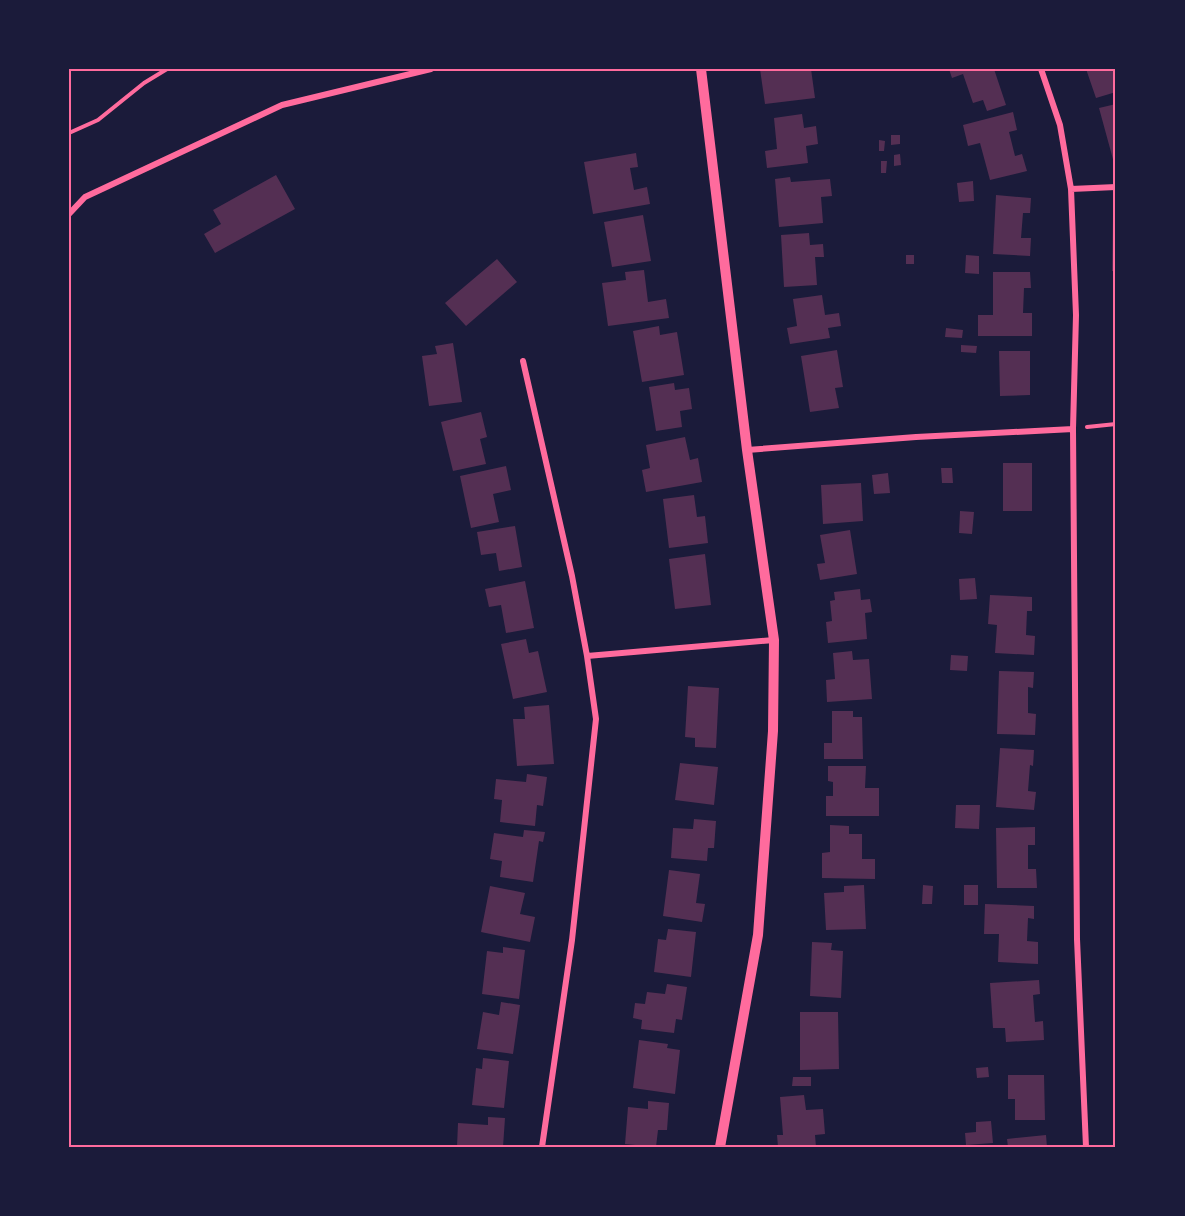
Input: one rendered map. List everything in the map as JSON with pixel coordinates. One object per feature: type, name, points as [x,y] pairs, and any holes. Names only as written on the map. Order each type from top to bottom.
[{"type":"street","points":[[69,214],[85,197],[282,105],[431,69]]},
{"type":"street","points":[[701,69],[747,450],[774,640],[773,730],[758,935],[720,1147]]},
{"type":"street","points":[[1041,69],[1060,125],[1071,189],[1076,315],[1073,429],[1077,939],[1086,1147]]},
{"type":"street","points":[[1071,189],[1116,187]]},
{"type":"street","points":[[523,361],[572,576],[596,719],[572,940],[542,1147]]},
{"type":"street","points":[[747,450],[916,437],[1073,429]]},
{"type":"street","points":[[587,656],[774,640]]},
{"type":"path","points":[[69,133],[98,120],[144,83],[167,69]]},
{"type":"path","points":[[1073,429],[1116,424]]},
{"type":"building","points":[[760,69],[811,69],[815,98],[765,104]]},
{"type":"building","points":[[949,69],[994,69],[1006,105],[987,111],[983,100],[973,103],[963,74],[952,78]]},
{"type":"building","points":[[1086,69],[1116,69],[1116,81],[1114,82],[1116,92],[1096,98]]},
{"type":"building","points":[[1116,104],[1116,163],[1114,163],[1099,108]]},
{"type":"building","points":[[1013,112],[1017,130],[1009,132],[1015,156],[1022,154],[1027,171],[990,180],[980,143],[968,146],[963,125]]},
{"type":"building","points":[[802,114],[804,128],[816,126],[818,144],[806,146],[808,163],[767,168],[765,151],[777,149],[774,118]]},
{"type":"building","points":[[891,135],[900,135],[900,144],[891,145]]},
{"type":"building","points":[[879,140],[885,141],[884,151],[879,151]]},
{"type":"building","points":[[636,153],[638,167],[630,168],[634,190],[647,187],[650,204],[593,214],[584,162]]},
{"type":"building","points":[[900,154],[901,165],[894,166],[894,155]]},
{"type":"building","points":[[881,161],[887,161],[886,173],[881,173]]},
{"type":"building","points":[[276,175],[295,209],[215,253],[204,234],[221,224],[213,210]]},
{"type":"building","points":[[790,177],[791,182],[830,179],[832,196],[821,197],[823,223],[779,227],[775,179]]},
{"type":"building","points":[[973,181],[974,201],[959,202],[957,183]]},
{"type":"building","points":[[996,195],[1031,198],[1030,213],[1023,213],[1021,238],[1031,238],[1030,256],[993,254]]},
{"type":"building","points":[[643,215],[651,261],[612,267],[604,222]]},
{"type":"building","points":[[1113,215],[1116,215],[1116,271],[1112,271]]},
{"type":"building","points":[[809,233],[810,245],[823,244],[824,257],[815,257],[817,285],[784,287],[781,235]]},
{"type":"building","points":[[906,255],[914,255],[914,264],[906,264]]},
{"type":"building","points":[[966,255],[979,256],[979,274],[965,273]]},
{"type":"building","points":[[497,259],[517,282],[466,326],[445,303]]},
{"type":"building","points":[[644,270],[648,302],[666,299],[669,318],[608,326],[602,283],[626,280],[625,272]]},
{"type":"building","points":[[993,272],[1030,272],[1031,288],[1024,288],[1023,313],[1032,313],[1032,336],[978,336],[978,315],[993,315]]},
{"type":"building","points":[[822,295],[825,315],[839,313],[841,326],[828,328],[830,338],[790,344],[787,328],[797,326],[793,299]]},
{"type":"building","points":[[659,326],[660,335],[677,332],[684,375],[642,382],[633,331]]},
{"type":"building","points":[[946,328],[963,330],[962,338],[945,337]]},
{"type":"building","points":[[453,343],[462,402],[429,406],[422,356],[437,354],[435,346]]},
{"type":"building","points":[[961,345],[977,346],[976,353],[961,352]]},
{"type":"building","points":[[837,350],[843,387],[835,388],[839,408],[810,412],[801,356]]},
{"type":"building","points":[[999,351],[1030,351],[1030,395],[1000,396]]},
{"type":"building","points":[[674,383],[675,390],[689,388],[692,409],[680,411],[682,427],[656,431],[649,387]]},
{"type":"building","points":[[481,412],[487,437],[480,439],[486,464],[453,471],[441,422]]},
{"type":"building","points":[[685,437],[690,460],[698,458],[702,482],[646,492],[642,470],[650,468],[646,445]]},
{"type":"building","points":[[1003,463],[1032,463],[1032,511],[1003,511]]},
{"type":"building","points":[[506,466],[511,490],[493,494],[499,522],[471,528],[460,476]]},
{"type":"building","points":[[941,468],[952,468],[953,483],[942,483]]},
{"type":"building","points":[[888,473],[890,493],[874,494],[872,475]]},
{"type":"building","points":[[861,483],[863,521],[823,524],[821,485]]},
{"type":"building","points":[[694,495],[697,517],[705,516],[708,543],[669,548],[663,499]]},
{"type":"building","points":[[960,511],[974,512],[972,534],[959,533]]},
{"type":"building","points":[[515,526],[522,567],[499,571],[496,553],[481,555],[477,532]]},
{"type":"building","points":[[850,530],[857,574],[820,580],[817,564],[825,563],[820,535]]},
{"type":"building","points":[[705,554],[711,605],[675,609],[669,559]]},
{"type":"building","points":[[975,578],[977,599],[960,600],[959,579]]},
{"type":"building","points":[[525,581],[534,628],[506,633],[501,605],[489,607],[485,589]]},
{"type":"building","points":[[860,589],[861,600],[870,599],[872,612],[865,613],[867,639],[828,643],[826,622],[832,621],[830,601],[835,600],[834,592]]},
{"type":"building","points":[[990,595],[1032,597],[1032,611],[1027,611],[1026,635],[1035,636],[1034,655],[995,653],[997,625],[988,624]]},
{"type":"building","points":[[526,639],[529,653],[538,651],[547,692],[513,699],[501,644]]},
{"type":"building","points":[[852,651],[853,660],[869,659],[872,699],[827,702],[826,680],[835,679],[833,653]]},
{"type":"building","points":[[951,655],[968,656],[967,671],[950,670]]},
{"type":"building","points":[[999,671],[1034,672],[1033,688],[1028,687],[1028,713],[1036,714],[1035,735],[997,734]]},
{"type":"building","points":[[688,686],[719,688],[716,748],[695,747],[695,738],[685,737]]},
{"type":"building","points":[[549,705],[554,764],[517,766],[513,719],[525,719],[524,707]]},
{"type":"building","points":[[832,711],[853,711],[853,717],[862,717],[863,759],[824,759],[824,743],[832,743]]},
{"type":"building","points":[[1000,748],[1034,750],[1028,791],[1036,792],[1034,810],[996,807]]},
{"type":"building","points":[[680,763],[718,767],[714,805],[675,800]]},
{"type":"building","points":[[828,766],[866,766],[865,788],[879,788],[879,816],[826,816],[826,796],[833,796],[833,782],[828,781]]},
{"type":"building","points":[[527,774],[547,777],[543,806],[537,805],[535,826],[500,822],[502,800],[494,799],[496,779],[526,782]]},
{"type":"building","points":[[956,805],[980,805],[979,829],[955,828]]},
{"type":"building","points":[[694,819],[716,821],[714,848],[708,848],[707,861],[671,858],[673,828],[693,829]]},
{"type":"building","points":[[830,825],[849,826],[849,834],[862,834],[862,859],[875,859],[875,879],[822,878],[822,853],[830,852]]},
{"type":"building","points":[[1035,827],[1035,845],[1028,845],[1028,869],[1036,869],[1037,888],[997,888],[996,828]]},
{"type":"building","points":[[524,830],[545,832],[543,842],[539,841],[533,882],[500,877],[502,861],[490,859],[494,833],[523,837]]},
{"type":"building","points":[[669,870],[700,874],[696,903],[705,904],[702,922],[663,916]]},
{"type":"building","points":[[864,885],[866,929],[826,930],[824,893],[844,892],[844,886]]},
{"type":"building","points":[[923,885],[933,886],[932,904],[922,904]]},
{"type":"building","points":[[964,885],[978,885],[978,905],[964,905]]},
{"type":"building","points":[[490,886],[525,893],[520,914],[535,917],[530,942],[481,932]]},
{"type":"building","points":[[985,904],[1034,906],[1034,919],[1028,918],[1027,941],[1038,942],[1038,964],[998,962],[999,934],[984,934]]},
{"type":"building","points":[[668,929],[696,932],[691,977],[654,972],[658,939],[666,940]]},
{"type":"building","points":[[812,942],[832,943],[831,950],[843,951],[841,998],[810,996]]},
{"type":"building","points":[[503,947],[525,950],[519,999],[482,994],[487,951],[503,953]]},
{"type":"building","points":[[1039,980],[1040,994],[1033,995],[1035,1022],[1043,1021],[1044,1040],[1006,1042],[1005,1028],[993,1028],[990,983]]},
{"type":"building","points":[[667,984],[687,987],[682,1020],[676,1019],[674,1033],[641,1029],[642,1020],[633,1018],[635,1003],[645,1004],[647,992],[665,994]]},
{"type":"building","points":[[501,1002],[520,1005],[513,1054],[477,1049],[483,1012],[499,1015]]},
{"type":"building","points":[[800,1012],[838,1012],[839,1069],[800,1070]]},
{"type":"building","points":[[639,1040],[668,1044],[667,1048],[680,1050],[675,1094],[633,1088]]},
{"type":"building","points":[[483,1058],[509,1061],[504,1108],[472,1105],[476,1068],[482,1069]]},
{"type":"building","points":[[988,1067],[989,1077],[977,1078],[976,1068]]},
{"type":"building","points":[[1008,1075],[1044,1075],[1045,1120],[1015,1120],[1015,1099],[1008,1099]]},
{"type":"building","points":[[793,1077],[811,1077],[811,1086],[792,1086]]},
{"type":"building","points":[[804,1095],[806,1110],[823,1109],[825,1134],[815,1135],[816,1147],[778,1147],[777,1135],[783,1135],[780,1097]]},
{"type":"building","points":[[648,1101],[669,1103],[667,1130],[658,1130],[656,1147],[625,1144],[628,1107],[648,1109]]},
{"type":"building","points":[[488,1117],[505,1118],[503,1147],[457,1147],[458,1123],[488,1125]]},
{"type":"building","points":[[991,1121],[993,1143],[966,1145],[965,1133],[976,1132],[976,1122]]},
{"type":"building","points":[[1046,1135],[1047,1147],[1008,1147],[1007,1139]]}]
